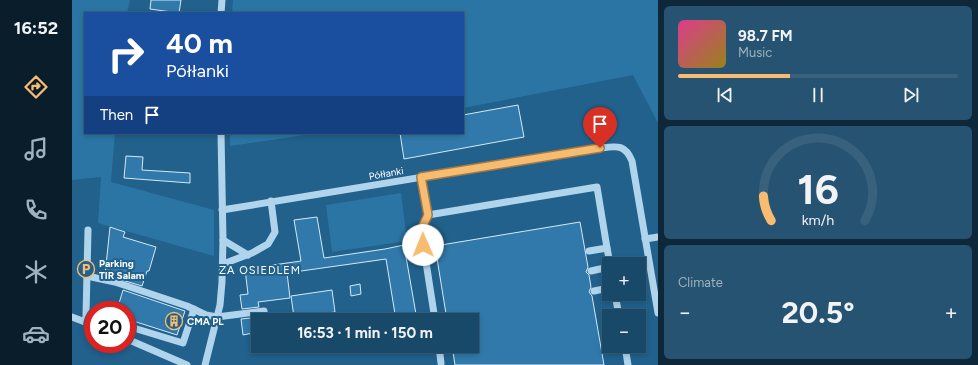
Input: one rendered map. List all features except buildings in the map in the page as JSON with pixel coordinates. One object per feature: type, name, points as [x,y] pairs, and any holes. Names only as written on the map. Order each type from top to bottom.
[{"type":"street","points":[[221,12],[222,0]]},
{"type":"street","points":[[206,365],[221,295],[223,264],[221,134]]},
{"type":"street","name":"Półłanki","points":[[222,210],[600,148],[614,146],[622,147],[628,153],[632,161],[645,239],[656,283],[658,313]]},
{"type":"street","points":[[421,177],[428,215],[421,230],[434,313]]},
{"type":"street","points":[[428,215],[597,187],[609,257]]},
{"type":"street","points":[[223,264],[248,255],[268,244],[275,232],[271,201]]},
{"type":"street","points":[[86,301],[88,230]]},
{"type":"street","points":[[645,239],[658,237]]},
{"type":"street","points":[[223,240],[248,255]]},
{"type":"street","points":[[589,251],[607,248]]},
{"type":"street","points":[[592,271],[602,269]]},
{"type":"street","points":[[87,276],[115,282],[187,306],[206,315],[217,317],[264,311],[264,313]]},
{"type":"street","points":[[594,291],[602,289]]},
{"type":"street","points":[[136,329],[182,343],[194,309]]},
{"type":"street","points":[[72,317],[84,322]]},
{"type":"street","points":[[136,343],[187,365]]},
{"type":"street","points":[[440,353],[441,363]]},
{"type":"street","points":[[626,353],[628,365]]},
{"type":"shaded area","points":[[72,0],[130,0],[127,12],[84,12],[84,134],[115,134],[111,182],[214,210],[214,256],[98,223],[101,177],[72,180]]},
{"type":"shaded area","points":[[233,0],[658,0],[658,123],[633,75],[464,108],[464,12],[232,12]]},
{"type":"shaded area","points":[[230,134],[312,134],[230,146]]},
{"type":"shaded area","points":[[401,193],[407,241],[332,252],[326,205]]},
{"type":"place","name":"Parking TIR Salam","points":[[86,269]]},
{"type":"place","name":"CMA PL","points":[[174,321]]},
{"type":"district","name":"ZA OSIEDLEM","points":[[260,270]]},
{"type":"route","points":[[423,245],[421,230],[428,215],[421,177],[600,148]]}]
